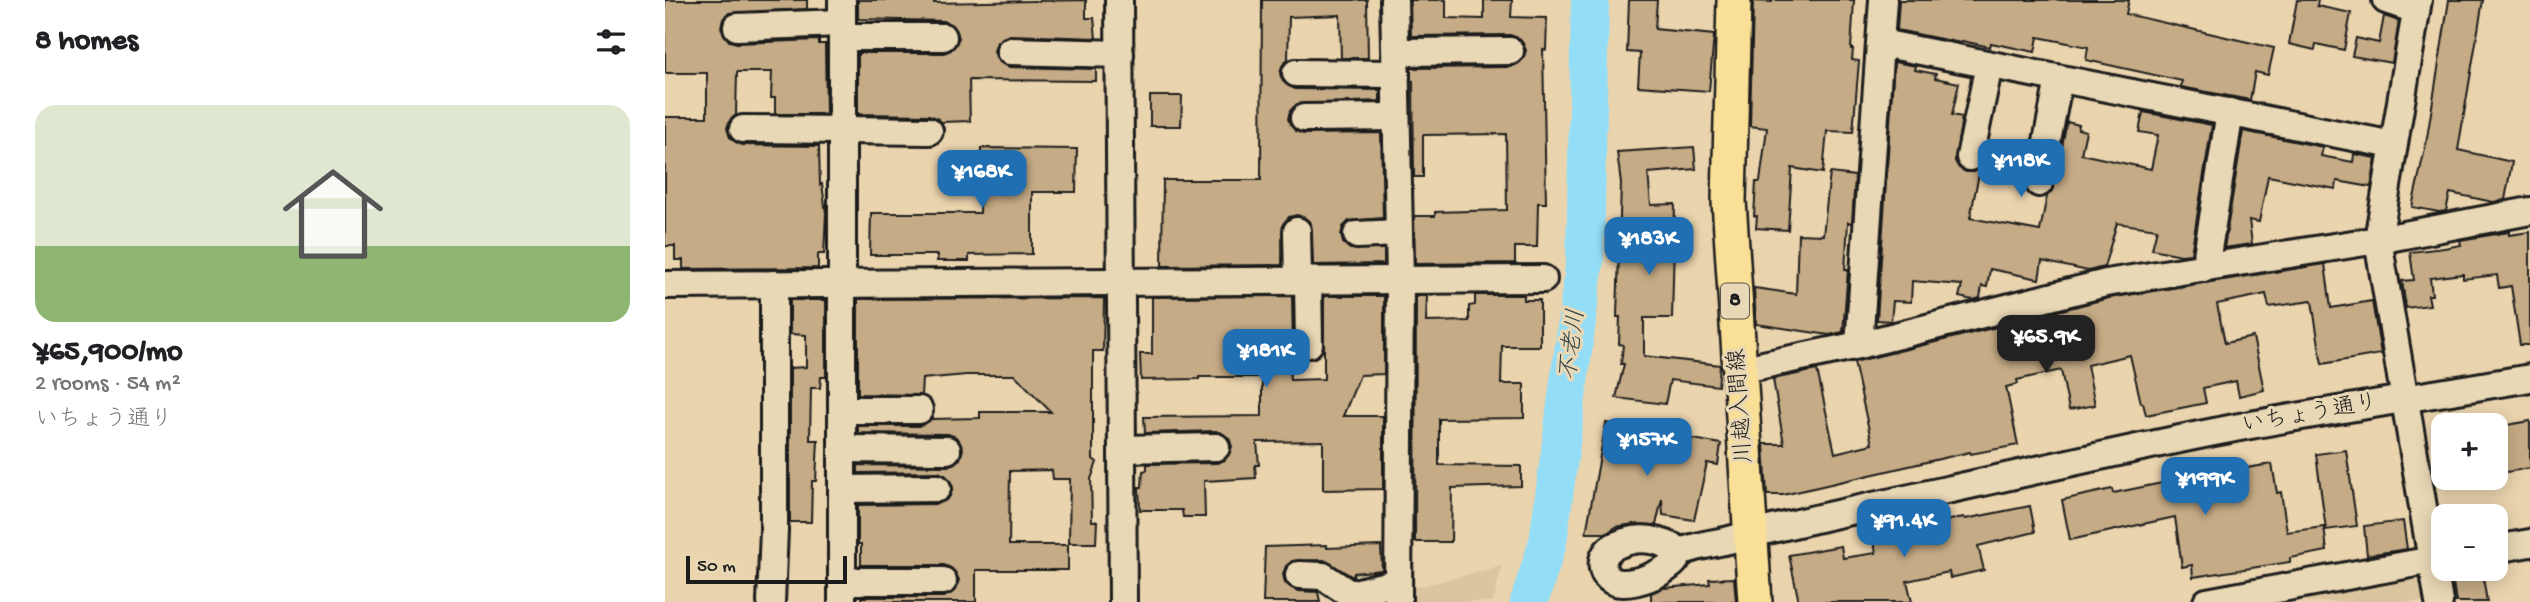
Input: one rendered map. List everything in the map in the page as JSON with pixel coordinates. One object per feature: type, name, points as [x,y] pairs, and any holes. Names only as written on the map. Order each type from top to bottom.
[{"type":"main road","name":"川越入間線","points":[[1734,0],[1729,201],[1755,602]]},
{"type":"street","points":[[1119,0],[1123,602]]},
{"type":"street","points":[[1299,575],[1323,576],[1350,594],[1398,592],[1400,279],[1394,0]]},
{"type":"street","points":[[1859,345],[1883,0]]},
{"type":"street","points":[[2386,0],[2417,5],[2378,240],[2405,399],[2431,529]]},
{"type":"street","points":[[737,27],[842,20],[943,37]]},
{"type":"street","points":[[842,20],[842,591],[943,581]]},
{"type":"street","points":[[1881,43],[2393,145]]},
{"type":"street","points":[[1010,51],[1120,54]]},
{"type":"street","points":[[1296,73],[1510,51]]},
{"type":"street","points":[[1970,157],[1989,65]]},
{"type":"street","points":[[2039,183],[2059,79]]},
{"type":"street","points":[[2205,268],[2230,112]]},
{"type":"street","points":[[1304,118],[1397,117]]},
{"type":"street","points":[[743,129],[929,131]]},
{"type":"street","points":[[1739,370],[1859,345],[2106,284],[2378,240],[2530,211]]},
{"type":"street","points":[[1297,231],[1309,344]]},
{"type":"street","points":[[1357,235],[1399,233]]},
{"type":"street","points":[[665,285],[1543,279]]},
{"type":"street","points":[[771,602],[774,530],[774,284]]},
{"type":"street","name":"いちょう通り","points":[[1683,552],[1648,538],[1609,548],[1602,567],[1608,580],[1653,589],[1683,552],[1751,533],[2244,427],[2530,379]]},
{"type":"street","points":[[842,410],[919,410]]},
{"type":"street","points":[[1122,449],[1216,447]]},
{"type":"street","points":[[843,449],[947,450]]},
{"type":"street","points":[[842,489],[937,488]]},
{"type":"street","points":[[2508,547],[2530,543]]},
{"type":"street","points":[[2207,602],[2431,560]]},
{"type":"street","points":[[2438,581],[2439,602]]},
{"type":"shaded area","points":[[1502,566],[1493,602],[1405,602],[1404,590]]},
{"type":"shaded area","points":[[2424,575],[2428,602],[2266,602]]},
{"type":"building","points":[[665,0],[807,0],[807,9],[729,13],[723,19],[721,28],[729,41],[737,43],[819,40],[819,44],[825,44],[826,114],[775,114],[775,98],[771,98],[772,72],[737,72],[736,115],[727,128],[730,137],[742,145],[819,146],[820,185],[822,184],[826,213],[824,254],[818,254],[818,268],[683,269],[683,260],[675,260],[675,246],[665,246],[665,117],[707,117],[707,73],[665,73]]},
{"type":"building","points":[[858,0],[934,0],[934,3],[1086,0],[1086,18],[1094,18],[1096,38],[1010,35],[997,42],[994,51],[997,59],[1009,67],[1096,69],[1096,81],[969,80],[970,121],[941,122],[929,115],[858,114],[858,53],[944,53],[951,50],[959,38],[956,29],[944,21],[858,19]]},
{"type":"building","points":[[1262,0],[1367,0],[1368,58],[1341,58],[1340,15],[1289,17],[1288,59],[1280,74],[1283,81],[1295,89],[1380,90],[1380,101],[1297,104],[1290,111],[1288,119],[1296,131],[1303,134],[1381,133],[1383,218],[1349,221],[1343,227],[1341,235],[1343,243],[1350,249],[1384,249],[1384,264],[1313,265],[1311,223],[1297,215],[1289,217],[1283,224],[1282,265],[1162,266],[1163,180],[1261,180]]},
{"type":"building","points":[[1410,0],[1446,0],[1446,18],[1484,19],[1484,0],[1512,0],[1511,17],[1547,18],[1546,50],[1543,49],[1546,203],[1538,203],[1537,247],[1515,247],[1515,263],[1415,264],[1414,216],[1435,216],[1435,212],[1507,210],[1506,134],[1423,135],[1423,177],[1414,177],[1411,68],[1511,67],[1523,59],[1526,50],[1518,38],[1510,35],[1411,36]]},
{"type":"building","points":[[1629,0],[1657,0],[1655,29],[1714,35],[1709,91],[1638,86],[1640,53],[1627,52]]},
{"type":"building","points":[[1854,0],[1851,49],[1852,60],[1859,61],[1853,132],[1827,131],[1823,173],[1792,168],[1788,230],[1756,228],[1757,216],[1754,216],[1756,182],[1760,182],[1767,128],[1750,126],[1753,1]]},
{"type":"building","points":[[1899,0],[2129,0],[2126,14],[2274,48],[2268,75],[2255,72],[2250,100],[2181,87],[2182,81],[2086,60],[2088,47],[2038,37],[2035,52],[1991,43],[1990,47],[1962,41],[1961,43],[1897,30]]},
{"type":"building","points":[[2297,0],[2318,0],[2317,6],[2351,13],[2344,50],[2316,44],[2315,50],[2289,44]]},
{"type":"building","points":[[2449,0],[2483,0],[2458,150],[2512,162],[2505,200],[2493,202],[2450,193],[2446,211],[2439,212],[2412,207],[2426,144]]},
{"type":"building","points":[[2384,16],[2399,21],[2392,63],[2352,56],[2356,38],[2379,43]]},
{"type":"building","points":[[1894,62],[1916,66],[1915,70],[1936,74],[1935,78],[1959,83],[1952,115],[1962,117],[1955,161],[1959,168],[1966,172],[1980,169],[1970,218],[2040,231],[2047,196],[2054,186],[2067,122],[2079,125],[2078,129],[2086,131],[2081,154],[2151,169],[2158,135],[2139,132],[2143,112],[2212,125],[2191,254],[2181,255],[2152,249],[2157,229],[2117,223],[2104,267],[2088,271],[2042,261],[2039,279],[1990,269],[1987,287],[1982,286],[1980,298],[1973,300],[1959,297],[1962,285],[1912,281],[1911,302],[1893,301],[1891,321],[1877,320]]},
{"type":"building","points":[[1150,96],[1182,96],[1181,126],[1150,126]]},
{"type":"building","points":[[2243,131],[2323,147],[2321,156],[2353,162],[2354,154],[2376,158],[2371,187],[2337,181],[2336,189],[2268,176],[2259,222],[2249,220],[2252,244],[2224,248]]},
{"type":"building","points":[[1694,147],[1696,169],[1648,173],[1651,205],[1675,204],[1672,318],[1644,318],[1644,356],[1720,365],[1718,386],[1670,380],[1665,404],[1616,398],[1624,364],[1621,364],[1623,345],[1619,344],[1620,317],[1617,317],[1621,183],[1617,152]]},
{"type":"building","points":[[981,148],[1077,149],[1076,192],[1032,192],[1032,254],[969,255],[969,261],[937,261],[938,255],[870,255],[871,213],[980,213]]},
{"type":"building","points":[[1830,173],[1855,176],[1852,223],[1848,222],[1845,270],[1848,270],[1843,332],[1829,335],[1756,324],[1754,288],[1796,294],[1798,234],[1823,235]]},
{"type":"building","points":[[2509,232],[2509,235],[2530,232],[2530,345],[2520,345],[2511,286],[2499,288],[2497,275],[2463,279],[2463,274],[2430,278],[2430,305],[2406,308],[2402,281],[2414,280],[2410,252],[2461,245],[2460,240]]},
{"type":"building","points":[[2325,264],[2331,308],[2372,301],[2381,354],[2322,364],[2312,301],[2269,307],[2266,294],[2217,304],[2225,343],[2253,337],[2264,390],[2239,396],[2236,381],[2203,388],[2206,403],[2146,415],[2130,355],[2087,365],[2095,405],[2069,410],[2061,370],[2017,380],[2018,384],[2006,387],[2018,445],[1971,454],[1970,452],[1783,495],[1767,495],[1764,444],[1784,444],[1773,379],[1817,370],[1835,453],[1872,444],[1854,362],[2001,326],[2005,344],[2069,329],[2067,318],[2046,314],[2109,298]]},
{"type":"building","points":[[1475,295],[1524,295],[1524,300],[1540,300],[1540,346],[1502,346],[1501,384],[1524,384],[1524,418],[1439,419],[1439,465],[1521,466],[1521,486],[1452,488],[1451,542],[1415,542],[1416,296],[1427,296],[1426,322],[1469,321],[1469,306],[1475,305]]},
{"type":"building","points":[[1292,296],[1293,344],[1288,344],[1290,380],[1324,379],[1324,296],[1384,296],[1384,374],[1360,375],[1343,416],[1383,416],[1383,489],[1323,490],[1323,441],[1257,442],[1259,465],[1255,465],[1256,478],[1204,481],[1205,517],[1183,517],[1182,510],[1140,510],[1139,487],[1142,487],[1143,471],[1147,470],[1147,464],[1217,463],[1225,460],[1232,447],[1229,438],[1216,431],[1145,433],[1144,417],[1262,416],[1262,377],[1141,380],[1140,354],[1152,354],[1152,297]]},
{"type":"building","points":[[1104,298],[1103,351],[1093,351],[1093,459],[1097,462],[1091,479],[1092,521],[1097,521],[1096,543],[1069,543],[1070,479],[1053,479],[1052,470],[1010,471],[1009,545],[1068,545],[1068,570],[976,570],[976,602],[862,602],[861,597],[944,597],[956,589],[959,580],[951,568],[944,565],[861,565],[858,505],[938,504],[950,496],[953,487],[945,475],[938,472],[858,473],[858,465],[948,466],[960,459],[963,449],[956,437],[948,434],[858,433],[858,426],[919,426],[931,419],[980,418],[980,412],[1051,412],[1015,375],[966,375],[922,379],[921,395],[858,394],[858,299]]},
{"type":"building","points":[[790,300],[826,300],[826,377],[821,377],[820,388],[811,388],[810,440],[818,440],[816,481],[812,481],[811,522],[790,522],[790,368],[806,367],[806,335],[790,334]]},
{"type":"building","points":[[2530,421],[2530,468],[2508,472],[2508,425]]},
{"type":"building","points":[[1606,423],[1721,444],[1718,465],[1707,463],[1694,520],[1663,515],[1662,499],[1656,525],[1633,524],[1616,527],[1607,533],[1586,533]]},
{"type":"building","points":[[2346,450],[2357,526],[2326,530],[2316,454]]},
{"type":"building","points":[[2208,462],[2209,466],[2226,463],[2227,471],[2272,464],[2277,493],[2281,492],[2287,532],[2324,527],[2327,551],[2290,558],[2290,562],[2193,577],[2192,565],[2182,567],[2175,517],[2070,540],[2062,500],[2112,489],[2113,493],[2167,482],[2168,470]]},
{"type":"building","points":[[2030,506],[2035,532],[1978,546],[1984,570],[1950,578],[1949,572],[1907,581],[1912,602],[1799,602],[1789,555],[1841,546],[1843,558],[1876,553],[1873,537]]},
{"type":"building","points":[[2403,521],[2407,549],[2367,555],[2364,526]]},
{"type":"building","points":[[1327,545],[1327,548],[1381,546],[1382,570],[1354,573],[1353,577],[1324,560],[1292,561],[1283,574],[1285,583],[1298,591],[1318,592],[1320,602],[1263,602],[1265,547]]},
{"type":"building","points":[[1734,578],[1736,602],[1651,602],[1651,593],[1663,588],[1710,584],[1709,579]]},
{"type":"building","points":[[2453,581],[2484,581],[2487,602],[2456,602]]},
{"type":"waterway","name":"不老川","points":[[1529,602],[1548,542],[1585,260],[1590,0]]}]
